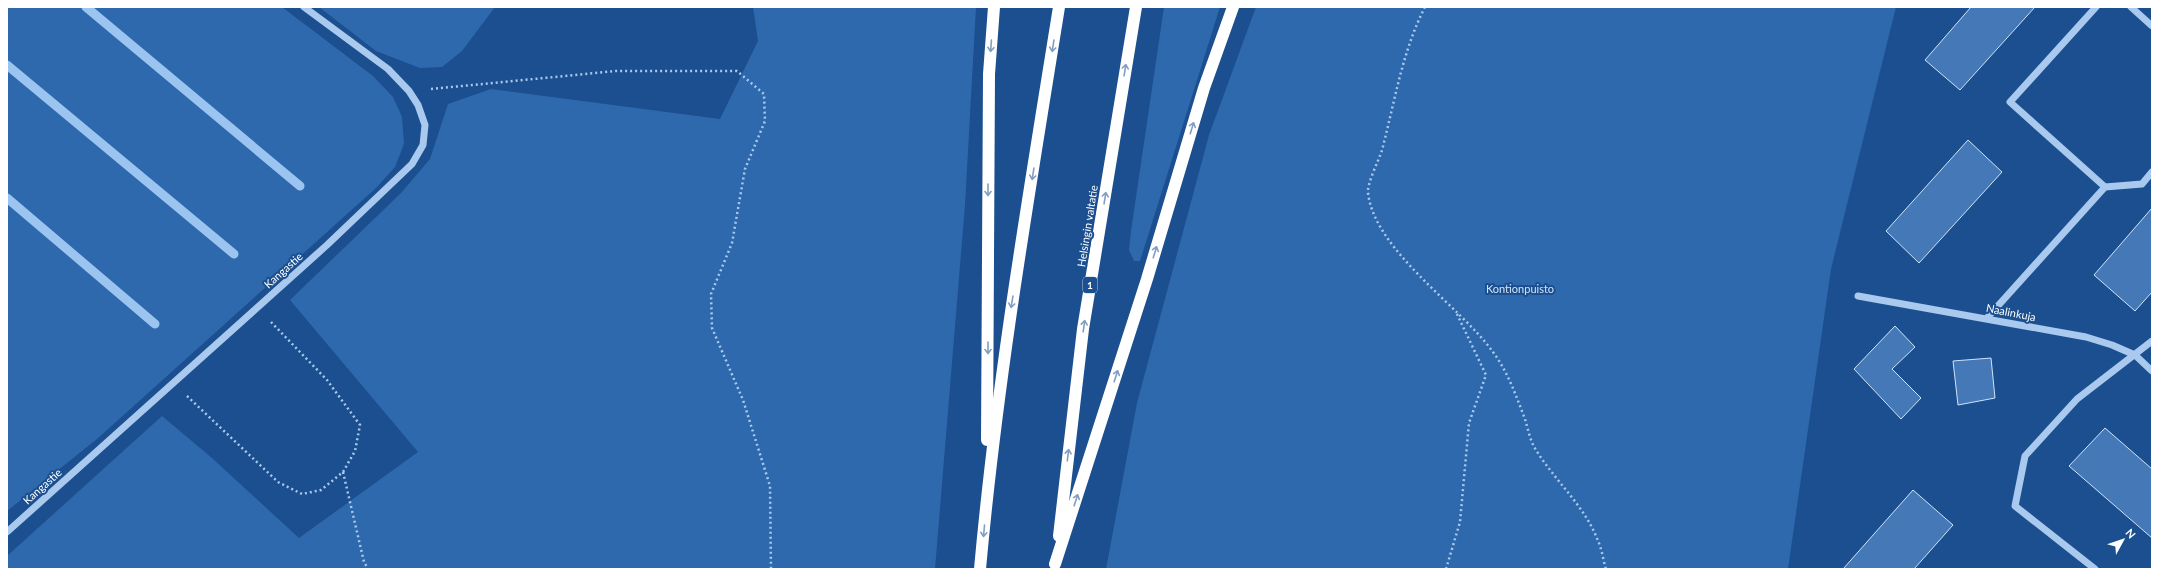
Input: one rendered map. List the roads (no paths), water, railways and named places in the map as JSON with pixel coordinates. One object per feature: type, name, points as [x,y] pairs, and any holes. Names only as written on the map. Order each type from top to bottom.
[{"type":"highway","points":[[987,493],[989,74],[994,7]]},
{"type":"highway","points":[[980,569],[987,493],[1009,322],[1059,7]]},
{"type":"highway","name":"Helsingin valtatie","points":[[1055,566],[1083,329],[1136,7]]},
{"type":"highway","points":[[1055,566],[1147,279],[1204,88],[1233,7]]},
{"type":"street","name":"Kangastie","points":[[7,532],[327,245],[412,164],[423,145],[424,125],[418,105],[409,91],[388,69],[304,7]]},
{"type":"street","points":[[2096,7],[2010,102],[2105,187]]},
{"type":"street","points":[[2131,7],[2152,26]]},
{"type":"street","points":[[1987,318],[2105,187],[2142,184],[2152,172]]},
{"type":"street","name":"Naalinkuja","points":[[1858,296],[2086,337],[2112,345],[2135,355],[2152,371]]},
{"type":"street","points":[[2095,569],[2015,506],[2025,456],[2077,399],[2152,341]]},
{"type":"waterway","points":[[86,7],[300,186]]},
{"type":"waterway","points":[[7,65],[234,254]]},
{"type":"waterway","points":[[7,198],[155,324]]},
{"type":"park label","name":"Kontionpuisto","points":[[1520,288]]}]
